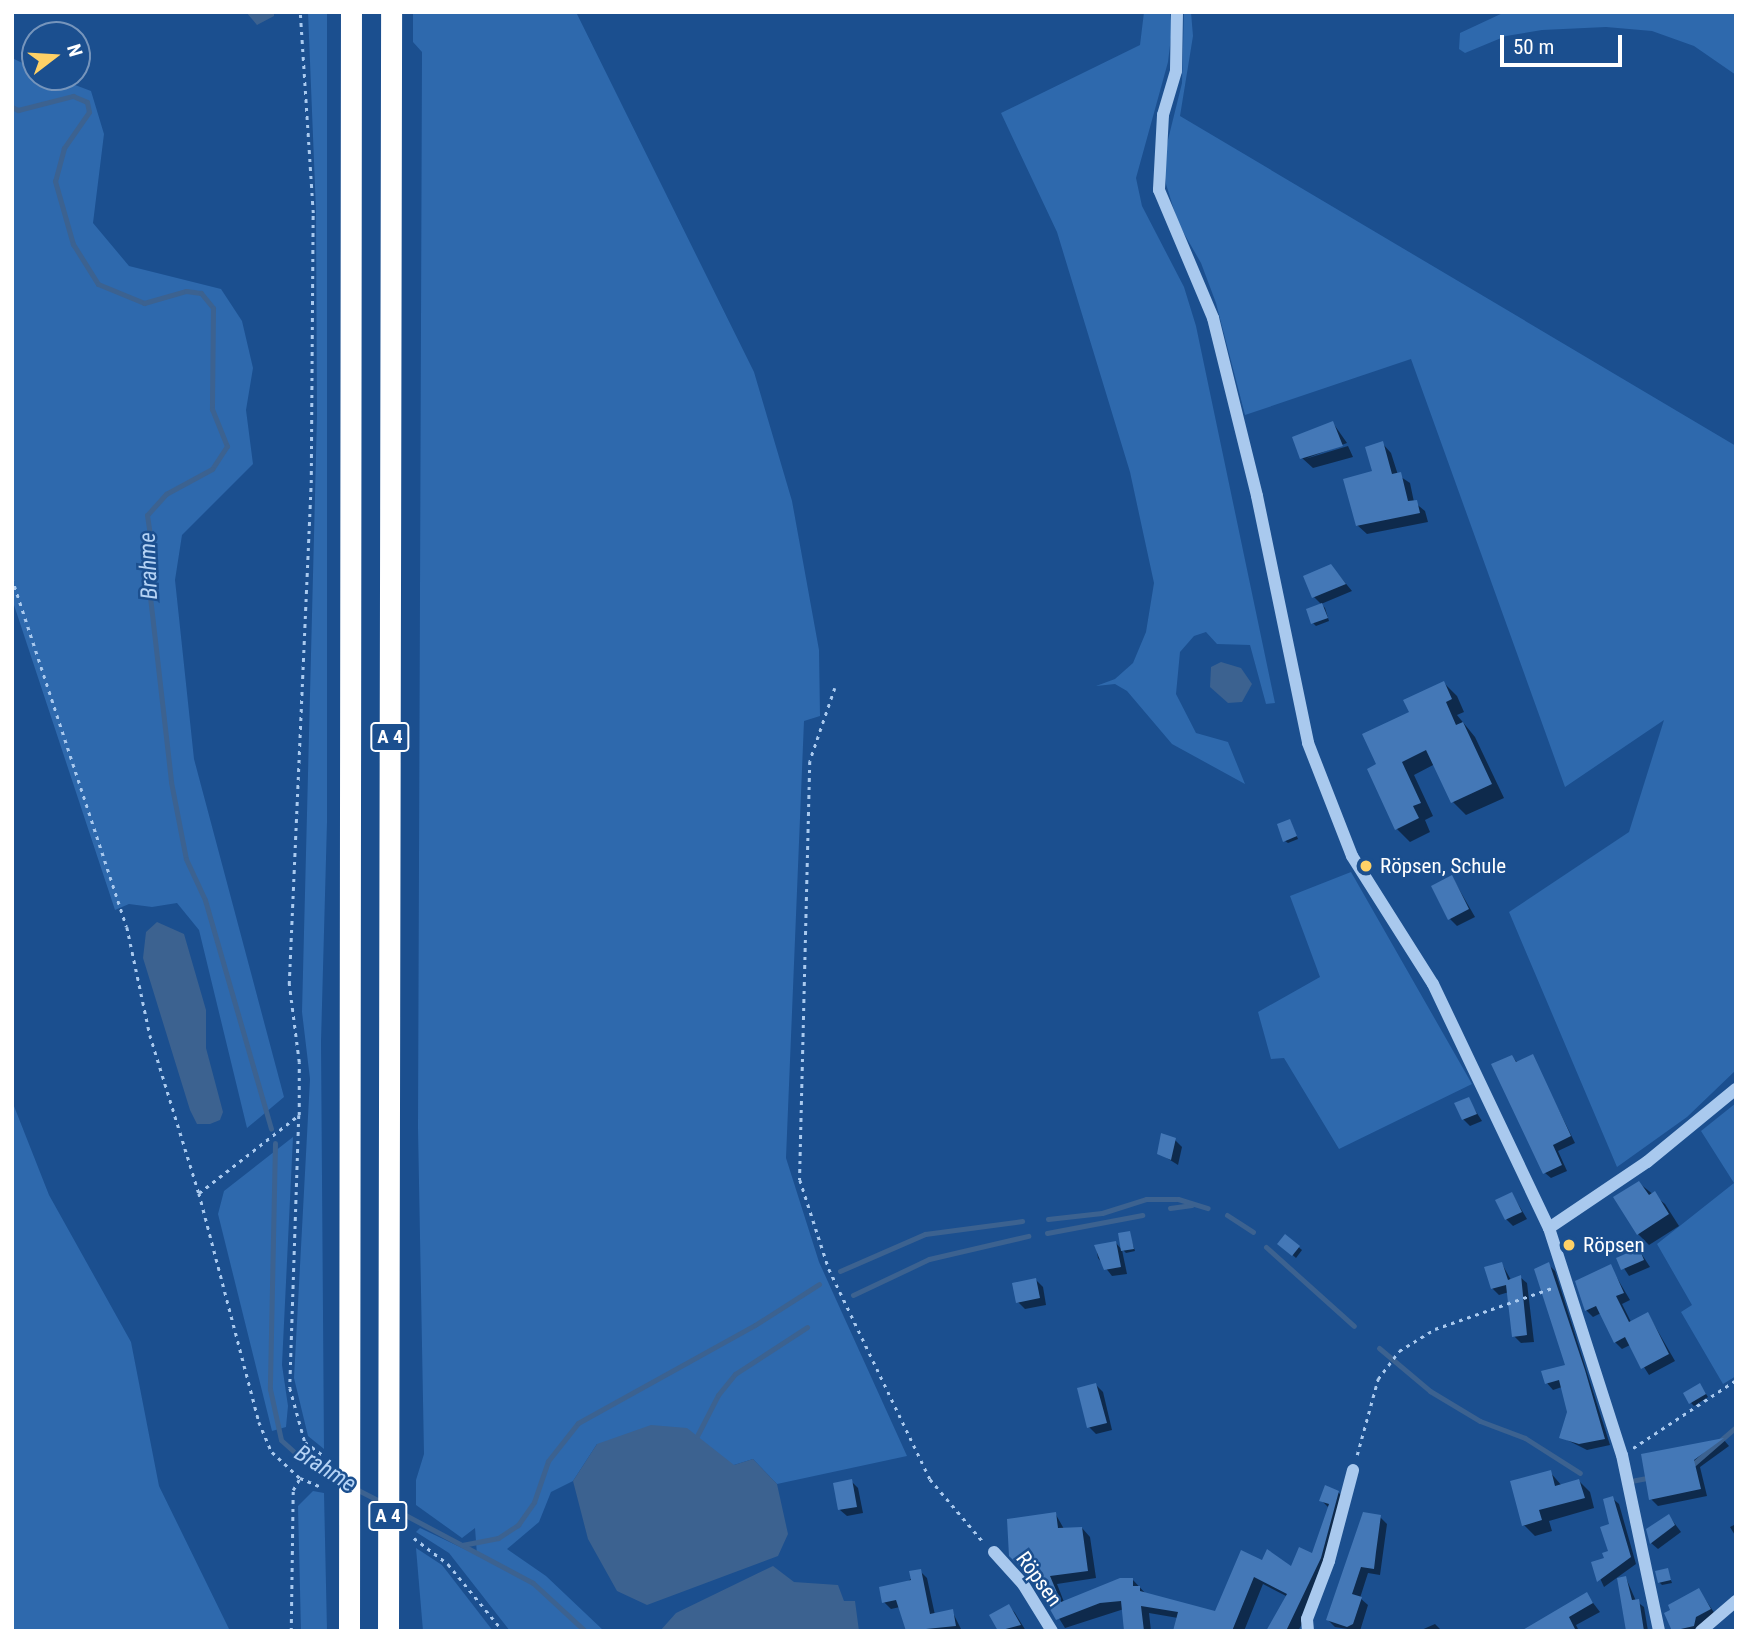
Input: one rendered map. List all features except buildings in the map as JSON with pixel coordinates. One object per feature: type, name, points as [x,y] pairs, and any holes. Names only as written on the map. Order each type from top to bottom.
[{"type":"highway","name":"A 4","points":[[349,1631],[351,12]]},
{"type":"highway","name":"A 4","points":[[388,1631],[391,12]]},
{"type":"street","points":[[1177,12],[1176,71],[1163,115],[1159,190],[1195,267],[1220,343],[1308,743],[1352,856],[1433,984],[1549,1228],[1569,1283],[1622,1455],[1659,1631]]},
{"type":"street","points":[[1549,1228],[1647,1163],[1736,1090]]},
{"type":"street","points":[[1308,1631],[1307,1619],[1329,1562],[1353,1470]]},
{"type":"street","name":"Röpsen","points":[[994,1552],[1023,1584],[1052,1631]]},
{"type":"street","points":[[1701,1631],[1736,1601]]},
{"type":"path","points":[[300,12],[313,213],[311,497],[289,984],[299,1062],[289,1388],[305,1442],[323,1455]]},
{"type":"path","points":[[12,578],[127,927],[150,1035],[200,1193],[259,1422],[272,1452],[300,1478],[323,1488]]},
{"type":"path","points":[[835,688],[810,761],[800,1180],[829,1269],[930,1479],[964,1524],[994,1552]]},
{"type":"path","points":[[200,1193],[299,1115]]},
{"type":"path","points":[[1353,1470],[1378,1379],[1399,1351],[1435,1329],[1569,1283]]},
{"type":"path","points":[[1622,1455],[1736,1380]]},
{"type":"path","points":[[291,1631],[289,1507],[300,1478]]},
{"type":"path","points":[[414,1538],[449,1564],[503,1631]]},
{"type":"shaded area","points":[[246,12],[274,12],[274,16],[257,25]]},
{"type":"shaded area","points":[[308,12],[327,12],[327,822],[321,1042],[324,1449],[308,1436],[294,1378],[310,1079],[302,1012],[317,416],[316,211]]},
{"type":"shaded area","points":[[413,12],[576,12],[754,372],[792,501],[819,650],[820,716],[804,721],[786,1158],[819,1262],[907,1456],[777,1484],[753,1459],[734,1465],[597,1444],[573,1481],[551,1492],[539,1522],[507,1549],[546,1576],[604,1631],[510,1631],[449,1553],[416,1532],[420,1528],[477,1555],[475,1528],[462,1538],[416,1505],[416,1480],[424,1454],[418,1128],[422,52],[413,42]]},
{"type":"shaded area","points":[[1144,12],[1170,12],[1172,29],[1168,62],[1136,178],[1142,206],[1184,287],[1196,326],[1275,703],[1266,704],[1250,645],[1217,644],[1206,632],[1194,636],[1180,652],[1176,694],[1196,733],[1228,742],[1245,784],[1172,744],[1127,691],[1115,684],[1096,686],[1115,679],[1133,663],[1146,632],[1154,583],[1130,472],[1057,232],[1001,113],[1140,45]]},
{"type":"shaded area","points":[[1184,12],[1191,12],[1193,36],[1180,116],[1736,446],[1736,1070],[1687,1117],[1617,1167],[1509,912],[1629,832],[1664,720],[1565,787],[1411,359],[1245,415],[1216,303],[1201,263],[1178,223],[1166,184],[1163,160],[1182,83]]},
{"type":"shaded area","points":[[1505,12],[1736,12],[1736,75],[1694,46],[1652,31],[1606,27],[1542,30],[1506,36],[1465,53],[1459,49],[1460,33]]},
{"type":"shaded area","points":[[12,58],[21,62],[21,91],[91,91],[104,134],[93,223],[129,266],[221,289],[242,321],[253,368],[246,410],[253,464],[182,535],[175,580],[194,759],[284,1097],[247,1128],[199,930],[177,903],[152,907],[129,904],[115,910],[12,599]]},
{"type":"shaded area","points":[[1221,662],[1241,668],[1252,684],[1242,702],[1228,703],[1210,687],[1211,667]]},
{"type":"shaded area","points":[[1351,872],[1472,1084],[1339,1149],[1284,1058],[1271,1059],[1258,1012],[1320,977],[1290,896]]},
{"type":"shaded area","points":[[157,922],[184,934],[206,1010],[206,1048],[223,1112],[220,1120],[210,1124],[197,1124],[190,1110],[143,958],[146,932]]},
{"type":"shaded area","points":[[12,1101],[49,1195],[131,1342],[159,1486],[230,1631],[12,1631]]},
{"type":"shaded area","points":[[1736,1103],[1736,1376],[1723,1384],[1681,1312],[1692,1305],[1657,1244],[1734,1183],[1701,1131]]},
{"type":"shaded area","points":[[293,1137],[282,1365],[288,1406],[286,1427],[272,1431],[218,1214],[224,1191]]},
{"type":"shaded area","points":[[651,1425],[687,1428],[734,1465],[753,1459],[777,1484],[788,1534],[778,1556],[647,1605],[617,1591],[588,1539],[573,1481],[597,1444]]},
{"type":"shaded area","points":[[313,1491],[324,1493],[327,1631],[301,1631],[298,1506]]},
{"type":"shaded area","points":[[416,1548],[442,1565],[493,1631],[423,1631]]},
{"type":"shaded area","points":[[773,1566],[794,1582],[838,1585],[844,1601],[855,1601],[859,1631],[660,1631],[676,1613]]},
{"type":"waterway","name":"Brahme","points":[[12,107],[18,110],[73,96],[87,102],[89,112],[64,148],[55,181],[73,244],[98,284],[144,303],[186,291],[201,293],[213,308],[212,409],[227,446],[212,469],[166,494],[147,515],[153,555],[148,579],[171,782],[186,859],[205,900],[271,1129]]},
{"type":"waterway","name":"Brahme","points":[[275,1143],[270,1389],[281,1440],[302,1459],[343,1481]]},
{"type":"waterway","points":[[1048,1219],[1102,1213],[1146,1199],[1178,1199],[1208,1208]]},
{"type":"waterway","points":[[1170,1208],[1192,1205]]},
{"type":"waterway","points":[[1047,1233],[1142,1215]]},
{"type":"waterway","points":[[1227,1215],[1253,1232]]},
{"type":"waterway","points":[[840,1271],[925,1234],[1022,1221]]},
{"type":"waterway","points":[[853,1295],[929,1259],[1028,1236]]},
{"type":"waterway","points":[[1266,1247],[1354,1326]]},
{"type":"waterway","points":[[462,1545],[498,1538],[518,1525],[534,1502],[548,1461],[578,1423],[755,1325],[819,1284]]},
{"type":"waterway","points":[[697,1436],[718,1395],[735,1374],[807,1327]]},
{"type":"waterway","points":[[1379,1348],[1430,1391],[1480,1421],[1525,1438],[1580,1473]]},
{"type":"waterway","points":[[1691,1466],[1736,1427]]},
{"type":"waterway","points":[[1631,1481],[1651,1477]]},
{"type":"waterway","name":"Brahme","points":[[354,1488],[383,1503]]},
{"type":"waterway","name":"Brahme","points":[[394,1509],[533,1583],[585,1631]]},
{"type":"place","name":"Röpsen, Schule","points":[[1366,866]]},
{"type":"place","name":"Röpsen","points":[[1569,1245]]}]
